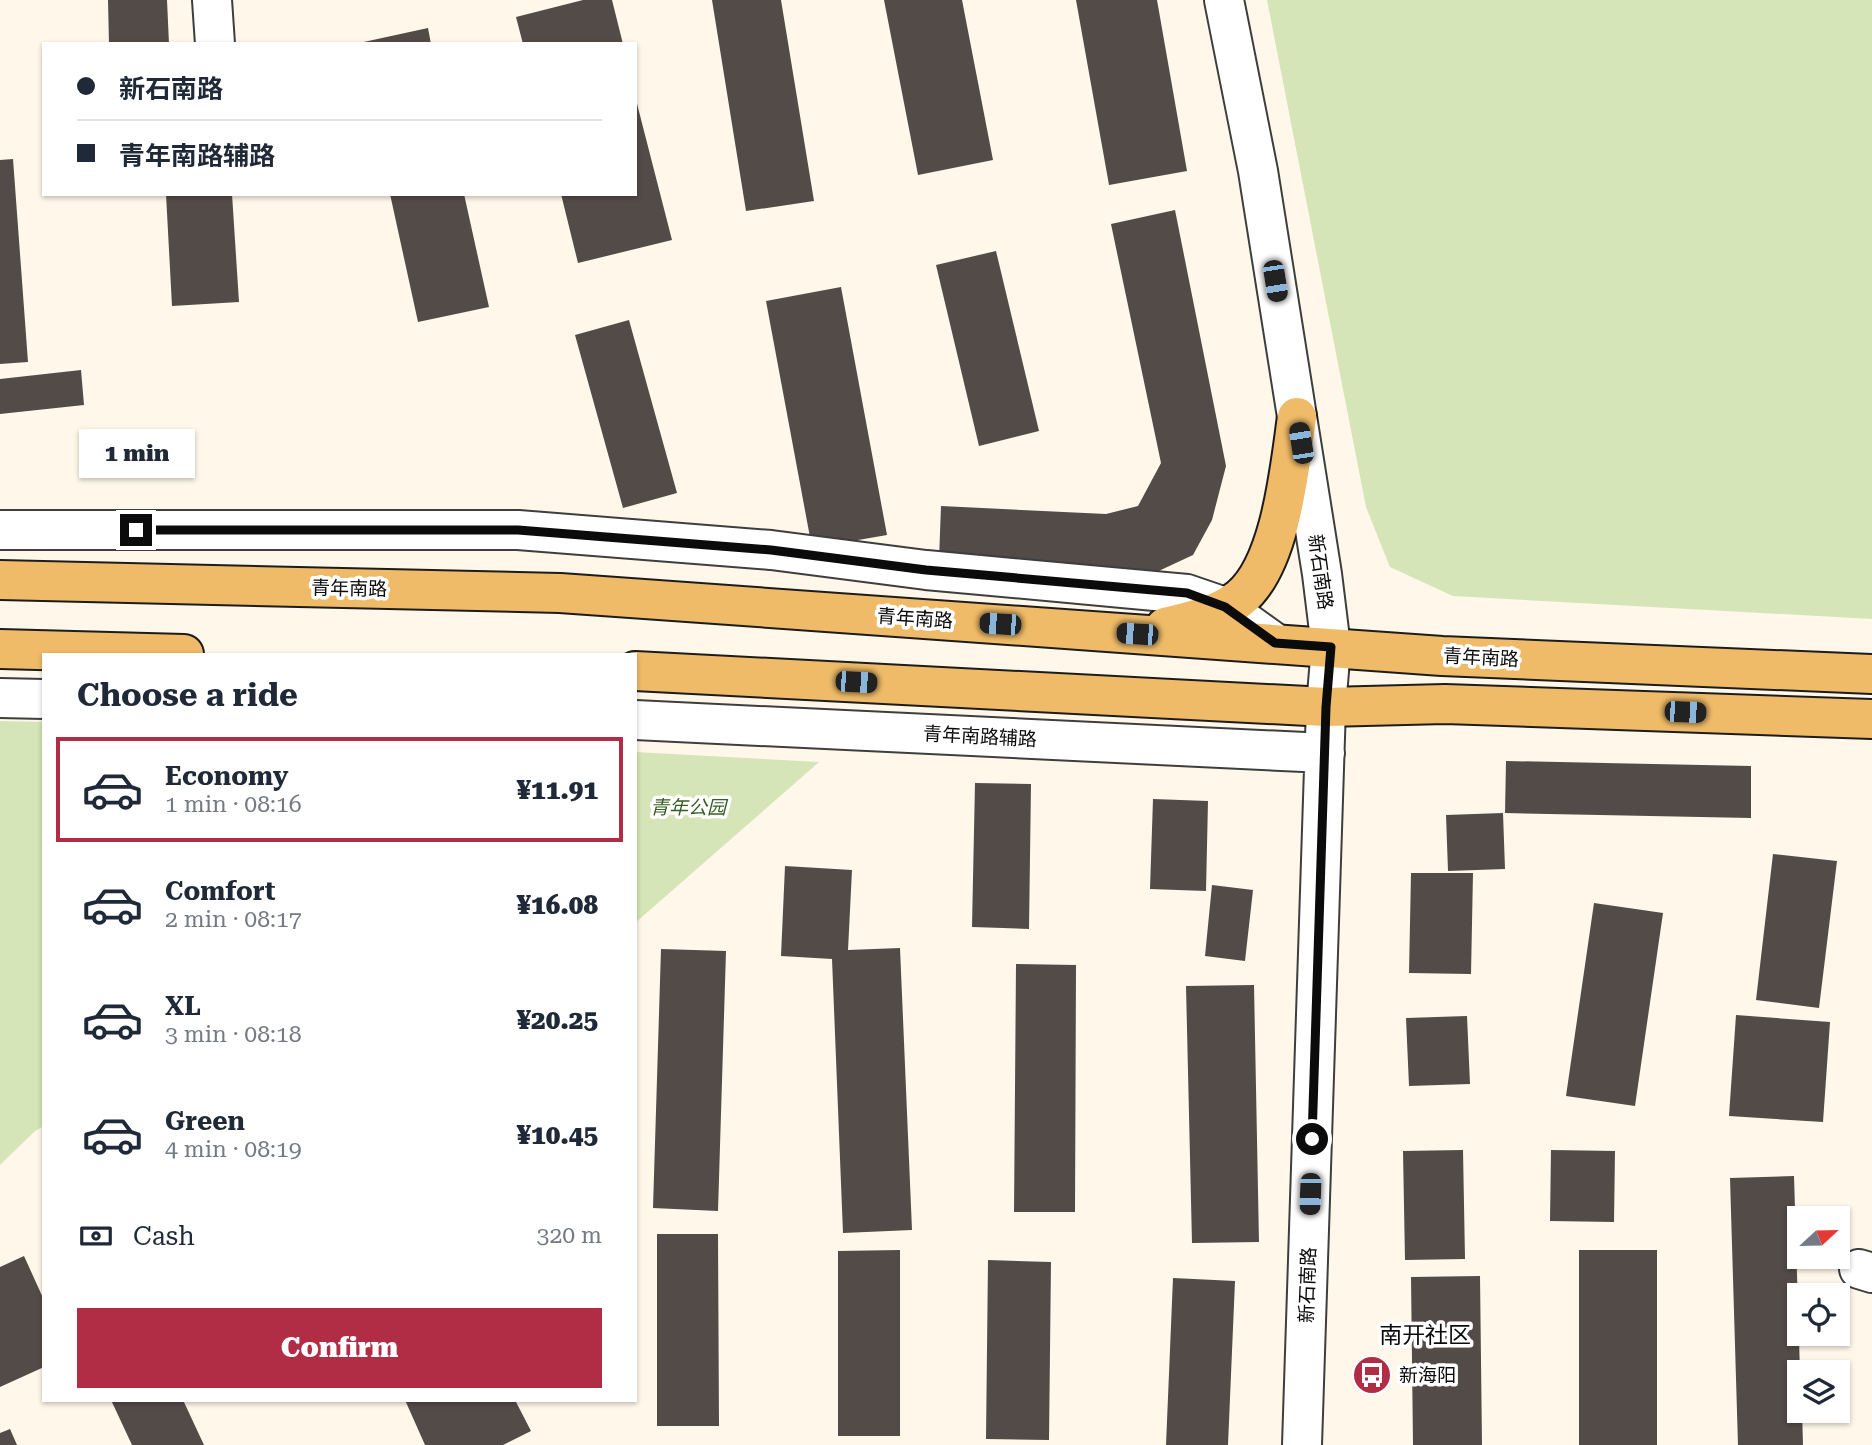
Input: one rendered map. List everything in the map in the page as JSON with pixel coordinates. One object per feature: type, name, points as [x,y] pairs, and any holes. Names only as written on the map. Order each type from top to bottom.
[{"type":"main road","points":[[1137,634],[1186,622],[1225,607],[1251,588],[1261,574],[1272,547],[1289,472],[1297,417]]},
{"type":"main road","name":"青年南路","points":[[0,580],[560,593],[1442,656],[1872,674]]},
{"type":"main road","points":[[0,649],[147,653]]},
{"type":"main road","points":[[637,671],[1326,707],[1445,704],[1872,719]]},
{"type":"street","points":[[212,0],[215,42]]},
{"type":"street","name":"新石南路","points":[[1224,0],[1258,171],[1322,574],[1331,647],[1326,707],[1302,1445]]},
{"type":"street","points":[[0,530],[518,530],[771,550],[926,570],[1187,593],[1225,607],[1275,643]]},
{"type":"street","points":[[0,698],[42,699]]},
{"type":"street","name":"青年南路辅路","points":[[637,720],[1325,752]]},
{"type":"green space","points":[[1267,0],[1872,0],[1872,619],[1453,596],[1390,567],[1366,507]]},
{"type":"green space","points":[[0,721],[42,722],[42,1127],[0,1165]]},
{"type":"green space","name":"青年公园","points":[[637,752],[819,762],[637,921]]},
{"type":"building","points":[[108,0],[167,0],[169,42],[109,42]]},
{"type":"building","points":[[583,0],[612,0],[622,42],[522,42],[516,17]]},
{"type":"building","points":[[712,0],[781,0],[814,201],[746,211]]},
{"type":"building","points":[[884,0],[962,0],[993,160],[918,175]]},
{"type":"building","points":[[1076,0],[1157,0],[1187,171],[1109,185]]},
{"type":"building","points":[[428,28],[431,42],[364,42]]},
{"type":"building","points":[[637,104],[672,240],[578,263],[561,196],[637,196]]},
{"type":"building","points":[[13,159],[28,362],[0,364],[0,160]]},
{"type":"building","points":[[166,196],[232,196],[239,302],[172,306]]},
{"type":"building","points":[[390,196],[464,196],[489,307],[418,322]]},
{"type":"building","points":[[1175,210],[1226,466],[1212,520],[1193,555],[1150,575],[939,560],[941,506],[1106,514],[1138,506],[1161,463],[1111,224]]},
{"type":"building","points":[[996,251],[1039,431],[979,446],[936,265]]},
{"type":"building","points":[[841,287],[887,535],[812,548],[766,301]]},
{"type":"building","points":[[629,320],[677,493],[623,508],[575,335]]},
{"type":"building","points":[[81,370],[84,405],[0,414],[0,379]]},
{"type":"building","points":[[1506,761],[1751,766],[1751,818],[1505,813]]},
{"type":"building","points":[[975,783],[1031,784],[1029,929],[972,927]]},
{"type":"building","points":[[1153,799],[1208,801],[1206,891],[1150,889]]},
{"type":"building","points":[[1503,813],[1505,869],[1448,871],[1446,815]]},
{"type":"building","points":[[1773,854],[1837,861],[1819,1008],[1756,1000]]},
{"type":"building","points":[[785,866],[852,870],[848,950],[900,948],[912,1230],[843,1233],[832,959],[781,956]]},
{"type":"building","points":[[1411,873],[1473,873],[1471,974],[1409,973]]},
{"type":"building","points":[[1212,885],[1253,890],[1245,961],[1205,956]]},
{"type":"building","points":[[1594,903],[1663,913],[1635,1106],[1566,1096]]},
{"type":"building","points":[[661,949],[726,951],[718,1211],[653,1208]]},
{"type":"building","points":[[1016,964],[1076,965],[1075,1212],[1014,1212]]},
{"type":"building","points":[[1254,985],[1259,1242],[1192,1243],[1186,986]]},
{"type":"building","points":[[1736,1015],[1830,1022],[1823,1122],[1729,1116]]},
{"type":"building","points":[[1467,1016],[1470,1084],[1409,1086],[1406,1018]]},
{"type":"building","points":[[1463,1150],[1465,1259],[1405,1260],[1403,1151]]},
{"type":"building","points":[[1551,1150],[1615,1151],[1614,1222],[1550,1221]]},
{"type":"building","points":[[1794,1176],[1795,1206],[1787,1206],[1787,1269],[1797,1269],[1797,1283],[1787,1283],[1787,1346],[1799,1346],[1800,1360],[1787,1360],[1787,1423],[1802,1423],[1803,1445],[1738,1445],[1730,1178]]},
{"type":"building","points":[[657,1234],[718,1234],[719,1426],[657,1426]]},
{"type":"building","points":[[900,1250],[900,1436],[838,1436],[838,1251]]},
{"type":"building","points":[[1579,1250],[1657,1250],[1657,1445],[1579,1445]]},
{"type":"building","points":[[24,1256],[42,1296],[42,1368],[0,1387],[0,1267]]},
{"type":"building","points":[[988,1260],[1051,1262],[1049,1440],[986,1439]]},
{"type":"building","points":[[1480,1276],[1482,1445],[1413,1445],[1411,1277]]},
{"type":"building","points":[[1173,1278],[1235,1281],[1228,1445],[1166,1445]]},
{"type":"building","points":[[112,1402],[184,1402],[204,1445],[132,1445]]},
{"type":"building","points":[[406,1402],[516,1402],[531,1431],[503,1445],[425,1445]]},
{"type":"building","points":[[10,1429],[17,1445],[0,1445],[0,1433]]},
{"type":"place","name":"新海阳","points":[[1372,1375]]},
{"type":"district","name":"南开社区","points":[[1425,1335]]},
{"type":"route","points":[[136,530],[518,530],[771,550],[926,570],[1187,593],[1225,607],[1275,643],[1331,647],[1326,707],[1312,1139]]}]
